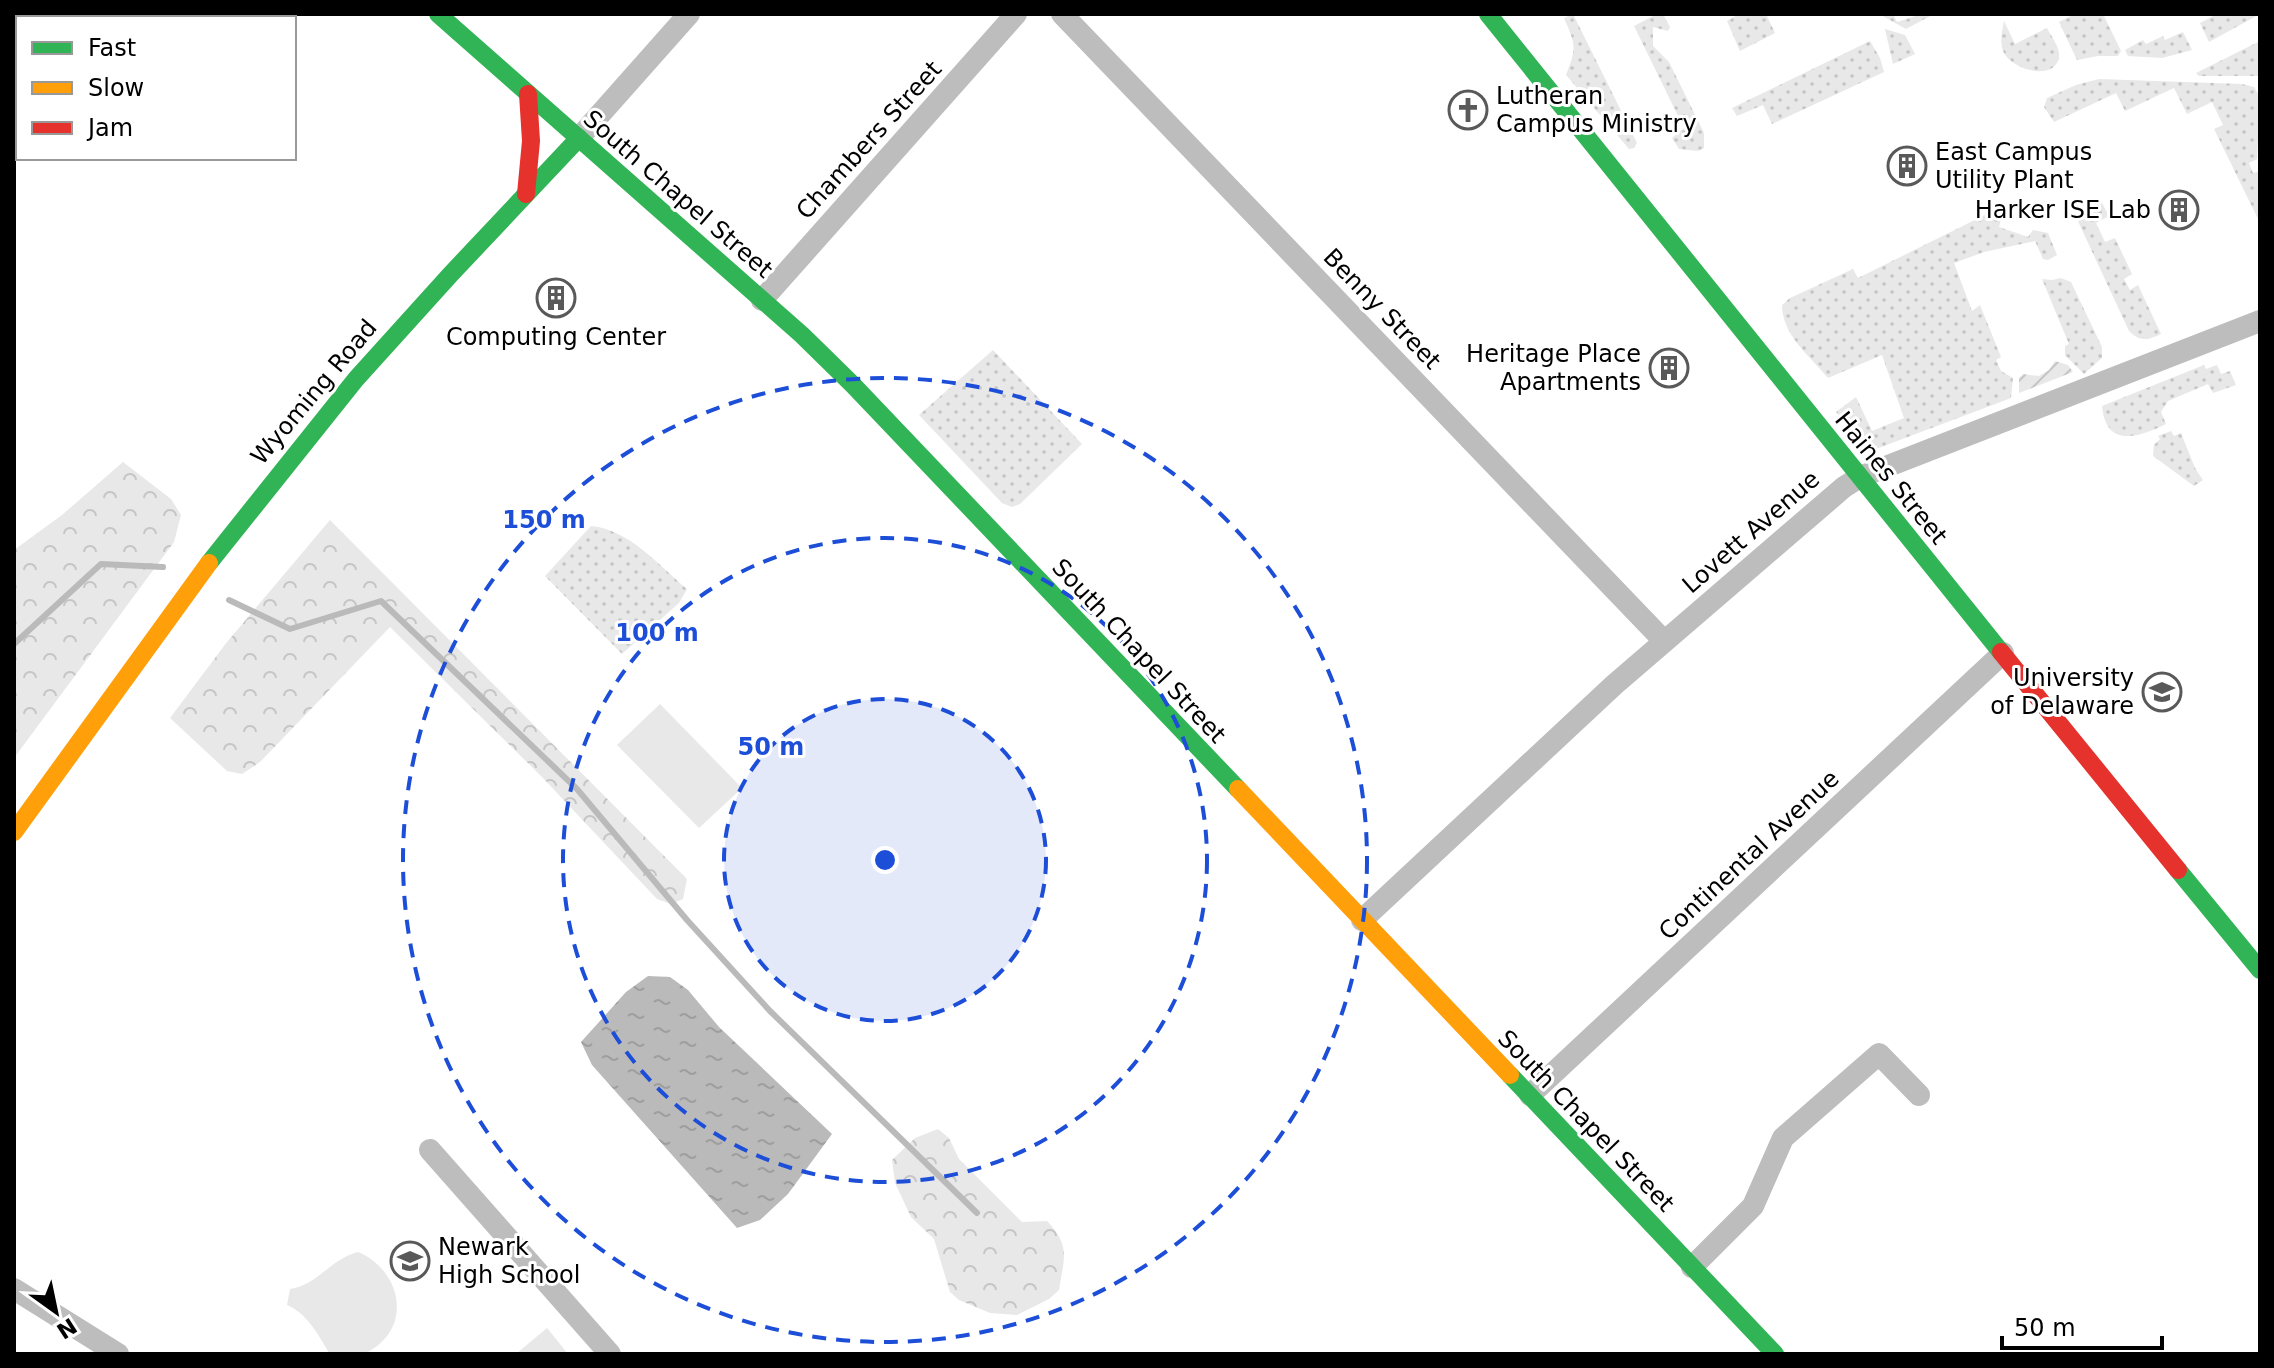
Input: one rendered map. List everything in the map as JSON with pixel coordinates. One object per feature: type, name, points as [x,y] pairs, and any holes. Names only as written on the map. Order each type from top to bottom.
[{"type":"street","name":"South Chapel Street","points":[[438,14],[762,300],[853,385],[1775,1354]]},
{"type":"street","name":"Wyoming Road","points":[[14,832],[196,580],[292,457],[405,324],[579,138],[689,14]]},
{"type":"street","name":"Chambers Street","points":[[762,300],[1016,14]]},
{"type":"street","name":"Benny Street","points":[[1062,14],[1664,641]]},
{"type":"street","name":"Haines Street","points":[[1488,14],[2260,970]]},
{"type":"street","points":[[526,194],[531,141],[528,94]]},
{"type":"street","name":"Lovett Avenue","points":[[1362,920],[1664,641],[1832,497],[1860,477],[2260,321]]},
{"type":"street","name":"Continental Avenue","points":[[1530,1095],[2003,653]]},
{"type":"street","points":[[1692,1267],[1753,1206],[1783,1138],[1879,1054],[1919,1095]]},
{"type":"street","points":[[430,1150],[610,1354]]},
{"type":"street","points":[[14,1289],[118,1354]]},
{"type":"green space","points":[[1573,14],[1637,143],[1634,148],[1629,149],[1566,75],[1574,46],[1564,18]]},
{"type":"green space","points":[[1663,14],[1670,27],[1668,31],[1653,27],[1653,46],[1669,62],[1704,133],[1704,148],[1698,151],[1679,149],[1672,138],[1684,128],[1634,26]]},
{"type":"green space","points":[[1739,14],[1766,14],[1775,33],[1740,51],[1727,21]]},
{"type":"green space","points":[[1879,14],[1893,14],[1897,22],[1922,14],[1934,14],[1906,29]]},
{"type":"green space","points":[[2075,14],[2103,14],[2121,51],[2118,56],[2077,60],[2059,22]]},
{"type":"green space","points":[[2217,14],[2260,14],[2209,42],[2200,23]]},
{"type":"green space","points":[[2004,21],[2015,44],[2047,28],[2059,51],[2055,65],[2049,70],[2032,70],[2008,59],[2001,37]]},
{"type":"green space","points":[[1885,29],[1905,35],[1915,54],[1893,64]]},
{"type":"green space","points":[[2183,32],[2192,50],[2162,58],[2128,56],[2125,50],[2143,40],[2146,44]]},
{"type":"green space","points":[[1870,41],[1884,72],[1772,124],[1763,105],[1737,116],[1732,108]]},
{"type":"green space","points":[[2260,41],[2260,76],[2199,76],[2196,73]]},
{"type":"green space","points":[[2099,79],[2254,87],[2260,97],[2257,159],[2249,163],[2253,173],[2260,171],[2260,223],[2214,129],[2223,125],[2212,102],[2187,114],[2174,88],[2125,111],[2116,93],[2054,122],[2044,107],[2047,98]]},
{"type":"green space","points":[[2102,203],[2109,216],[2096,223],[2105,242],[2115,238],[2132,274],[2124,279],[2130,290],[2138,285],[2161,334],[2157,336],[2140,338],[2129,331],[2076,217]]},
{"type":"green space","points":[[2005,205],[1999,227],[2028,237],[2033,230],[2048,233],[2057,255],[2043,259],[2035,241],[1984,252],[1954,263],[1972,311],[1980,305],[2001,357],[1996,360],[2001,371],[2013,378],[2011,398],[1868,452],[1836,412],[1856,397],[1872,431],[1904,418],[1882,355],[1828,378],[1792,335],[1783,316],[1782,305],[1790,298],[1853,269],[1858,278]]},
{"type":"green space","points":[[2061,278],[2071,282],[2102,347],[2102,358],[2084,374],[2065,355],[2065,346],[2069,344],[2042,279]]},
{"type":"green space","points":[[993,350],[1082,444],[1020,504],[1012,507],[1002,503],[919,415]]},
{"type":"green space","points":[[2055,361],[2068,365],[2073,372],[2019,393],[2019,378],[2023,374],[2039,376],[2049,370]]},
{"type":"green space","points":[[2204,365],[2206,369],[2217,365],[2221,374],[2230,371],[2236,385],[2213,393],[2208,384],[2168,401],[2161,412],[2166,424],[2144,433],[2125,436],[2116,434],[2110,428],[2102,406]]},
{"type":"green space","points":[[2171,431],[2174,436],[2181,433],[2203,480],[2194,486],[2153,456],[2154,445],[2160,439],[2158,436]]},
{"type":"green space","points":[[123,462],[171,499],[181,515],[174,542],[14,758],[14,550],[62,515]]},
{"type":"green space","points":[[330,520],[687,879],[683,899],[671,904],[657,899],[541,776],[390,627],[260,762],[242,774],[227,771],[170,718],[227,642]]},
{"type":"green space","points":[[591,526],[631,541],[687,589],[679,603],[622,654],[545,576]]},
{"type":"green space","points":[[660,704],[742,788],[699,828],[617,745]]},
{"type":"green space","points":[[938,1129],[949,1138],[959,1159],[1022,1222],[1047,1221],[1055,1230],[1063,1246],[1064,1261],[1059,1290],[1049,1299],[1017,1315],[990,1313],[959,1300],[950,1292],[934,1239],[911,1217],[895,1183],[892,1160],[915,1138]]},
{"type":"green space","points":[[358,1252],[373,1260],[392,1285],[396,1314],[392,1328],[383,1341],[368,1352],[330,1354],[307,1319],[287,1305],[290,1289],[308,1283],[340,1260]]},
{"type":"green space","points":[[547,1328],[568,1354],[516,1354]]},
{"type":"water","points":[[648,976],[670,977],[688,990],[719,1027],[832,1134],[788,1194],[760,1220],[737,1228],[592,1065],[581,1042],[626,992]]},
{"type":"waterway","points":[[14,644],[101,564],[163,567]]},
{"type":"waterway","points":[[229,600],[290,629],[381,601],[577,789],[687,920],[770,1011],[977,1213]]},
{"type":"traffic: fast","points":[[438,14],[802,335],[1238,789]]},
{"type":"traffic: fast","points":[[1488,14],[2001,652]]},
{"type":"traffic: fast","points":[[209,563],[356,379],[579,138]]},
{"type":"traffic: fast","points":[[2178,870],[2260,970]]},
{"type":"traffic: fast","points":[[1510,1075],[1775,1354]]},
{"type":"traffic: slow","points":[[14,832],[209,563]]},
{"type":"traffic: slow","points":[[1238,789],[1510,1075]]},
{"type":"traffic: jam","points":[[526,194],[531,141],[528,94]]},
{"type":"traffic: jam","points":[[2001,652],[2178,870]]},
{"type":"place","name":"Lutheran Campus Ministry","points":[[1468,110]]},
{"type":"place","name":"East Campus Utility Plant","points":[[1907,166]]},
{"type":"place","name":"Harker ISE Lab","points":[[2179,210]]},
{"type":"place","name":"Computing Center","points":[[556,298]]},
{"type":"place","name":"Heritage Place Apartments","points":[[1669,368]]},
{"type":"place","name":"University of Delaware","points":[[2162,692]]},
{"type":"place","name":"Newark High School","points":[[410,1261]]}]
